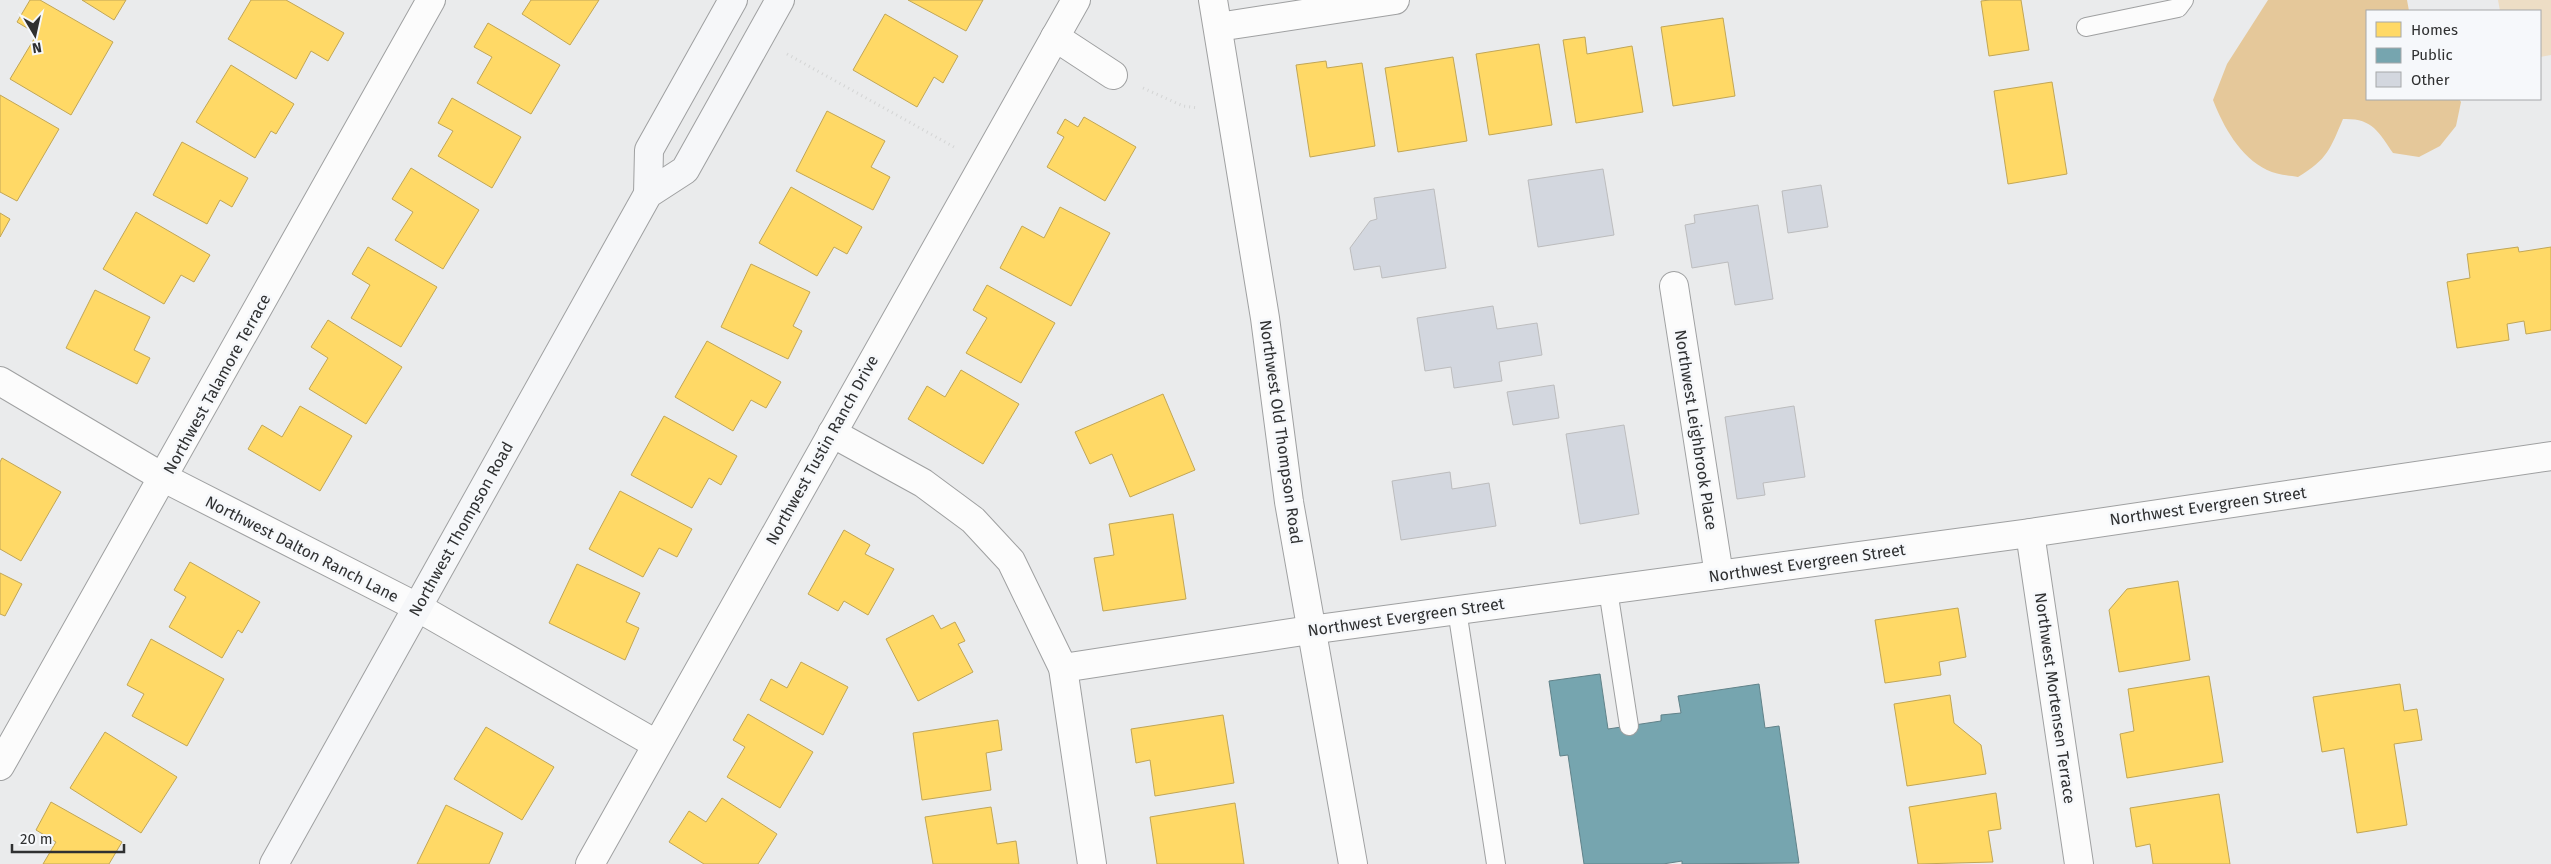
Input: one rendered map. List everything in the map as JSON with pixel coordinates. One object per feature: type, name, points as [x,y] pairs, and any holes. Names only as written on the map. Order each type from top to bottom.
[{"type":"street","name":"Northwest Talamore Terrace","points":[[0,766],[164,478],[431,0]]},
{"type":"street","name":"Northwest Thompson Road","points":[[274,864],[648,194],[649,150],[733,0]]},
{"type":"street","name":"Northwest Thompson Road","points":[[648,194],[685,170],[780,0]]},
{"type":"street","name":"Northwest Tustin Ranch Drive","points":[[590,864],[1076,0]]},
{"type":"street","name":"Northwest Old Thompson Road","points":[[1213,0],[1265,318],[1289,502],[1310,630],[1353,864]]},
{"type":"street","points":[[1218,26],[1395,0]]},
{"type":"street","points":[[1055,37],[1113,75]]},
{"type":"street","name":"Northwest Leighbrook Place","points":[[1674,286],[1719,574]]},
{"type":"street","name":"Northwest Dalton Ranch Lane","points":[[0,381],[164,478],[417,608],[656,744]]},
{"type":"street","points":[[832,433],[923,483],[973,520],[1011,561],[1063,668],[1092,864]]},
{"type":"street","name":"Northwest Evergreen Street","points":[[1063,668],[1310,630],[2030,533],[2551,456]]},
{"type":"street","name":"Northwest Mortensen Terrace","points":[[2030,533],[2079,864]]},
{"type":"lane","points":[[2086,27],[2178,8],[2184,0]]},
{"type":"lane","points":[[1608,590],[1629,726]]},
{"type":"lane","points":[[1457,610],[1496,864]]},
{"type":"path","points":[[759,38],[983,163]]},
{"type":"path","points":[[1113,75],[1184,106],[1231,111]]},
{"type":"shaded area","points":[[2268,0],[2407,0],[2409,10],[2366,10],[2366,100],[2460,100],[2461,102],[2456,126],[2440,146],[2419,157],[2393,153],[2373,127],[2361,121],[2343,119],[2327,153],[2316,165],[2298,177],[2274,173],[2257,164],[2241,149],[2227,130],[2213,100],[2227,64]]},
{"type":"shaded area","points":[[2498,0],[2551,0],[2551,55],[2541,57],[2541,10],[2500,10]]},
{"type":"building: Homes","points":[[30,0],[40,0],[113,42],[71,115],[10,79],[37,34],[17,22]]},
{"type":"building: Homes","points":[[82,0],[126,0],[114,20]]},
{"type":"building: Homes","points":[[251,0],[286,0],[344,33],[328,61],[311,51],[296,79],[228,39]]},
{"type":"building: Homes","points":[[531,0],[599,0],[570,45],[522,14]]},
{"type":"building: Homes","points":[[908,0],[983,0],[966,31]]},
{"type":"building: Homes","points":[[2021,0],[2029,50],[1989,56],[1981,1]]},
{"type":"building: Homes","points":[[885,14],[958,56],[943,83],[934,77],[917,107],[853,70]]},
{"type":"building: Homes","points":[[1723,18],[1735,96],[1673,106],[1661,27]]},
{"type":"building: Homes","points":[[488,23],[560,65],[531,114],[477,83],[492,57],[474,47]]},
{"type":"building: Homes","points":[[1585,37],[1587,54],[1632,46],[1643,112],[1576,123],[1563,40]]},
{"type":"building: Homes","points":[[1539,44],[1552,125],[1489,135],[1476,54]]},
{"type":"building: Homes","points":[[1453,57],[1467,141],[1398,152],[1385,68]]},
{"type":"building: Homes","points":[[1326,61],[1327,68],[1362,63],[1375,146],[1310,157],[1296,65]]},
{"type":"building: Homes","points":[[231,65],[294,104],[276,134],[271,131],[255,158],[196,122]]},
{"type":"building: Homes","points":[[2052,82],[2067,174],[2008,184],[1994,91]]},
{"type":"building: Homes","points":[[0,95],[59,129],[17,201],[0,192]]},
{"type":"building: Homes","points":[[452,98],[521,137],[492,188],[438,156],[453,131],[438,123]]},
{"type":"building: Homes","points":[[827,111],[885,141],[871,167],[890,177],[873,210],[796,171]]},
{"type":"building: Homes","points":[[1084,117],[1136,147],[1105,201],[1047,167],[1064,137],[1057,133],[1065,119],[1078,127]]},
{"type":"building: Homes","points":[[182,142],[248,178],[232,207],[220,200],[207,224],[153,195]]},
{"type":"building: Homes","points":[[411,168],[479,210],[443,269],[395,240],[413,212],[392,199]]},
{"type":"building: Homes","points":[[791,187],[862,227],[847,254],[834,247],[817,276],[759,243]]},
{"type":"building: Homes","points":[[1060,207],[1110,233],[1071,306],[1000,268],[1022,226],[1044,238]]},
{"type":"building: Homes","points":[[136,212],[210,255],[194,282],[181,275],[164,304],[103,269]]},
{"type":"building: Homes","points":[[0,213],[10,219],[0,237]]},
{"type":"building: Homes","points":[[368,247],[437,287],[401,347],[351,318],[370,285],[352,274]]},
{"type":"building: Homes","points":[[2518,247],[2519,252],[2551,247],[2551,330],[2526,334],[2524,321],[2507,324],[2509,340],[2457,348],[2447,282],[2470,278],[2467,254]]},
{"type":"building: Homes","points":[[751,264],[810,292],[793,326],[802,331],[788,359],[721,327]]},
{"type":"building: Homes","points":[[987,285],[1055,323],[1021,383],[966,353],[987,318],[973,310]]},
{"type":"building: Homes","points":[[95,290],[150,317],[134,350],[150,358],[137,384],[66,348]]},
{"type":"building: Homes","points":[[328,320],[402,367],[366,424],[309,389],[328,358],[311,347]]},
{"type":"building: Homes","points":[[707,341],[781,382],[766,408],[751,400],[733,431],[675,397]]},
{"type":"building: Homes","points":[[961,370],[1019,404],[983,464],[908,419],[927,386],[945,397]]},
{"type":"building: Homes","points":[[1163,394],[1195,470],[1130,497],[1112,454],[1090,464],[1075,432]]},
{"type":"building: Homes","points":[[300,406],[352,436],[320,491],[248,449],[262,425],[282,437]]},
{"type":"building: Homes","points":[[664,416],[737,456],[721,485],[709,478],[692,508],[631,475]]},
{"type":"building: Homes","points":[[2,458],[61,492],[21,561],[0,549],[0,462]]},
{"type":"building: Homes","points":[[620,491],[692,529],[677,557],[659,548],[643,577],[589,549]]},
{"type":"building: Homes","points":[[1173,514],[1186,599],[1103,611],[1094,558],[1114,555],[1109,524]]},
{"type":"building: Homes","points":[[844,530],[870,545],[865,554],[894,569],[868,615],[844,601],[838,611],[808,594]]},
{"type":"building: Homes","points":[[190,562],[260,602],[242,633],[238,630],[222,658],[169,627],[186,597],[174,590]]},
{"type":"building: Homes","points":[[577,564],[640,593],[626,622],[639,628],[625,660],[549,623]]},
{"type":"building: Homes","points":[[0,573],[22,584],[5,616],[0,614]]},
{"type":"building: Homes","points":[[2178,581],[2190,660],[2119,672],[2109,610],[2127,589]]},
{"type":"building: Homes","points":[[1958,608],[1966,657],[1939,662],[1941,675],[1885,683],[1875,620]]},
{"type":"building: Homes","points":[[933,615],[941,629],[955,622],[965,641],[958,644],[973,672],[918,701],[886,639]]},
{"type":"building: Homes","points":[[151,639],[224,679],[187,746],[132,716],[144,694],[127,685]]},
{"type":"building: Homes","points":[[801,662],[848,687],[823,735],[760,700],[771,679],[787,688]]},
{"type":"building: Homes","points":[[2209,676],[2223,762],[2127,778],[2120,734],[2134,731],[2128,689]]},
{"type":"building: Homes","points":[[2400,684],[2404,711],[2417,709],[2422,740],[2394,744],[2407,825],[2357,833],[2344,748],[2322,752],[2313,697]]},
{"type":"building: Homes","points":[[1950,695],[1954,723],[1981,745],[1986,774],[1907,786],[1894,704]]},
{"type":"building: Homes","points":[[748,714],[813,752],[780,808],[727,777],[745,747],[733,740]]},
{"type":"building: Homes","points":[[1223,715],[1234,783],[1155,796],[1150,760],[1136,763],[1131,729]]},
{"type":"building: Homes","points":[[998,720],[1002,750],[986,753],[991,790],[922,800],[913,733]]},
{"type":"building: Homes","points":[[486,727],[554,767],[522,820],[454,779]]},
{"type":"building: Homes","points":[[105,732],[177,777],[141,833],[70,788]]},
{"type":"building: Homes","points":[[1996,793],[2001,829],[1988,831],[1993,862],[1918,864],[1909,807]]},
{"type":"building: Homes","points":[[2219,794],[2230,864],[2153,864],[2150,844],[2136,847],[2130,808]]},
{"type":"building: Homes","points":[[722,798],[777,834],[758,864],[704,864],[669,842],[689,811],[706,822]]},
{"type":"building: Homes","points":[[51,802],[122,842],[109,864],[43,864],[56,842],[36,830]]},
{"type":"building: Homes","points":[[1235,803],[1244,864],[1157,864],[1150,817]]},
{"type":"building: Homes","points":[[446,805],[503,833],[489,864],[417,864]]},
{"type":"building: Homes","points":[[991,807],[997,844],[1016,841],[1019,864],[933,864],[925,817]]},
{"type":"building: Public","points":[[1600,674],[1608,729],[1661,721],[1661,715],[1681,713],[1678,696],[1759,684],[1765,728],[1779,726],[1799,863],[1682,864],[1682,861],[1663,864],[1584,864],[1568,755],[1560,756],[1549,681]]},
{"type":"building: Other","points":[[1603,169],[1614,235],[1538,247],[1528,180]]},
{"type":"building: Other","points":[[1821,185],[1828,227],[1788,233],[1782,191]]},
{"type":"building: Other","points":[[1434,189],[1446,268],[1382,278],[1380,266],[1354,270],[1350,248],[1370,221],[1377,219],[1374,198]]},
{"type":"building: Other","points":[[1758,205],[1773,299],[1735,305],[1728,262],[1692,268],[1685,225],[1695,223],[1694,215]]},
{"type":"building: Other","points":[[1493,306],[1497,329],[1537,323],[1542,355],[1499,362],[1502,381],[1454,388],[1451,367],[1425,371],[1417,318]]},
{"type":"building: Other","points":[[1554,385],[1559,418],[1513,425],[1507,392]]},
{"type":"building: Other","points":[[1794,406],[1805,477],[1763,483],[1765,495],[1737,499],[1725,417]]},
{"type":"building: Other","points":[[1624,425],[1639,514],[1580,524],[1566,434]]},
{"type":"building: Other","points":[[1450,472],[1452,489],[1489,483],[1496,526],[1401,540],[1392,481]]}]
